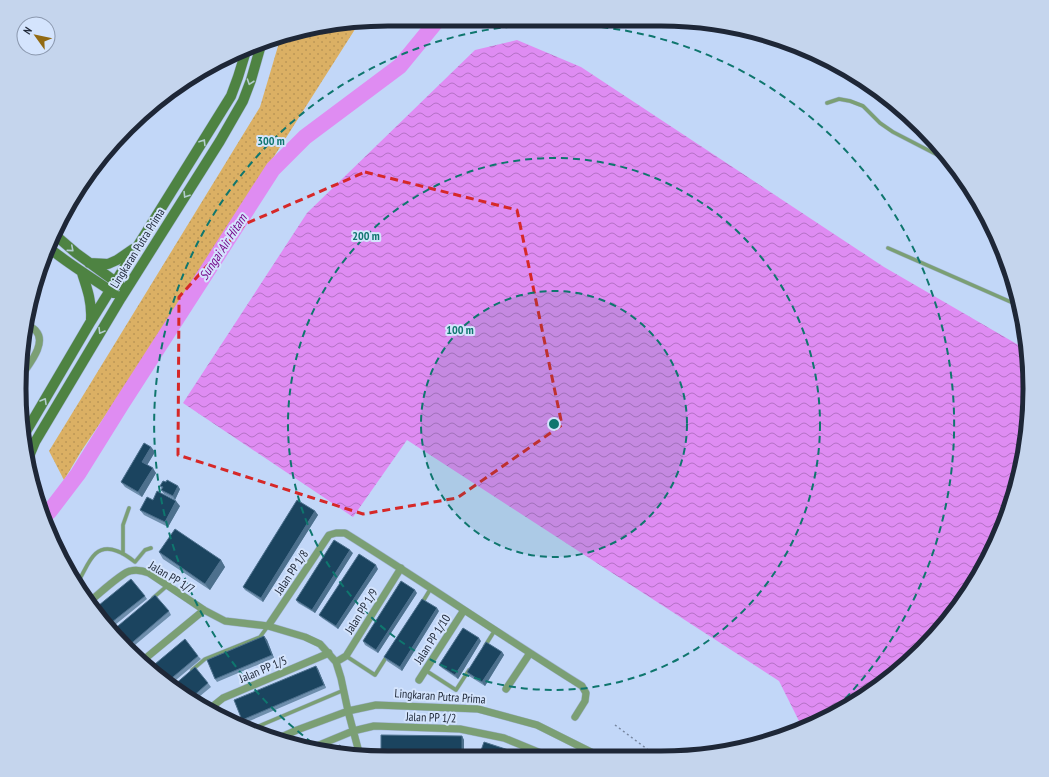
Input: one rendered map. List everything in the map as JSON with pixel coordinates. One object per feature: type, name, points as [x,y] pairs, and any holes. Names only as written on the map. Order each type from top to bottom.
[{"type":"main road","name":"Lingkaran Putra Prima","points":[[32,450],[123,293],[220,141],[243,101],[260,50]]},
{"type":"main road","name":"Lingkaran Putra Prima","points":[[28,428],[112,286],[231,96],[244,56]]},
{"type":"main road","points":[[59,238],[89,263],[112,286]]},
{"type":"main road","points":[[89,263],[108,264],[117,260],[137,246]]},
{"type":"main road","points":[[54,251],[82,272],[112,286],[123,293]]},
{"type":"main road","points":[[82,272],[92,308],[91,321]]},
{"type":"street","points":[[27,367],[39,347],[40,339],[36,331],[31,328]]},
{"type":"street","name":"Jalan PP 1/8","points":[[268,626],[329,535],[345,533],[401,568]]},
{"type":"street","points":[[401,568],[582,686],[586,693],[584,701],[575,717]]},
{"type":"street","name":"Jalan PP 1/9","points":[[336,662],[346,656],[401,568]]},
{"type":"street","name":"Jalan PP 1/7","points":[[94,599],[122,575],[131,570],[140,570],[150,573],[204,610],[225,621],[268,626],[305,637],[320,644],[336,662]]},
{"type":"street","points":[[146,658],[204,610]]},
{"type":"street","name":"Jalan PP 1/10","points":[[419,680],[464,610]]},
{"type":"street","name":"Jalan PP 1/5","points":[[213,706],[223,698],[329,653]]},
{"type":"street","points":[[506,689],[530,653]]},
{"type":"street","points":[[336,662],[358,749]]},
{"type":"street","name":"Lingkaran Putra Prima","points":[[284,736],[348,711],[376,705],[478,709],[537,725],[589,751]]},
{"type":"street","name":"Jalan PP 1/2","points":[[321,744],[353,731],[374,726],[460,729],[504,738],[536,751]]},
{"type":"lane","points":[[827,103],[839,99],[863,106],[880,123],[893,132],[938,155]]},
{"type":"lane","points":[[888,248],[1013,303]]},
{"type":"lane","points":[[123,554],[124,525],[129,508]]},
{"type":"lane","points":[[80,578],[88,563],[98,551],[106,548],[117,551],[136,562],[145,550],[151,548]]},
{"type":"lane","points":[[151,599],[168,585]]},
{"type":"lane","points":[[419,608],[432,588]]},
{"type":"lane","points":[[189,673],[206,660],[260,638],[268,626]]},
{"type":"lane","points":[[482,650],[495,630]]},
{"type":"lane","points":[[346,656],[375,675],[388,655]]},
{"type":"lane","points":[[425,670],[456,690],[473,664]]},
{"type":"lane","points":[[258,726],[344,690]]},
{"type":"path","points":[[614,725],[650,751]]},
{"type":"highlighted area","points":[[365,172],[517,210],[562,425],[457,498],[363,514],[178,455],[179,297],[245,224]]},
{"type":"shaded area","points":[[356,28],[175,312],[82,450],[64,480],[49,451],[260,107],[279,43],[318,33]]},
{"type":"water","points":[[517,40],[581,67],[884,267],[1020,346],[1023,388],[1020,436],[1011,482],[1004,505],[986,549],[962,590],[933,628],[917,645],[900,661],[862,690],[821,714],[800,723],[779,681],[407,440],[353,517],[183,403],[307,213],[475,50]]},
{"type":"building","points":[[144,443],[151,447],[142,462],[153,468],[138,492],[121,482]]},
{"type":"building","points":[[167,480],[178,486],[173,496],[161,490],[163,487],[160,486],[163,481],[166,482]]},
{"type":"building","points":[[157,491],[176,501],[165,522],[140,510],[147,497],[153,500]]},
{"type":"building","points":[[297,500],[315,511],[261,598],[243,587]]},
{"type":"building","points":[[175,529],[221,560],[205,584],[159,552]]},
{"type":"building","points":[[334,540],[350,550],[312,610],[296,600]]},
{"type":"building","points":[[359,554],[376,565],[336,626],[319,615]]},
{"type":"building","points":[[131,579],[145,596],[112,622],[98,606]]},
{"type":"building","points":[[401,581],[415,590],[376,650],[363,641]]},
{"type":"building","points":[[155,595],[169,611],[131,644],[116,628]]},
{"type":"building","points":[[422,599],[437,608],[400,667],[384,657]]},
{"type":"building","points":[[463,628],[479,638],[455,675],[439,665]]},
{"type":"building","points":[[264,636],[272,655],[215,679],[207,660]]},
{"type":"building","points":[[185,639],[198,656],[171,678],[154,665]]},
{"type":"building","points":[[486,642],[502,652],[482,682],[467,672]]},
{"type":"building","points":[[316,666],[324,685],[242,720],[234,700]]},
{"type":"building","points":[[195,667],[208,683],[195,695],[177,683]]},
{"type":"building","points":[[381,735],[462,736],[462,751],[381,751]]},
{"type":"building","points":[[484,742],[512,751],[481,751]]},
{"type":"waterway","name":"Sungai Air Hitam","points":[[49,512],[78,474],[273,169],[305,137],[400,66],[433,26]]}]
